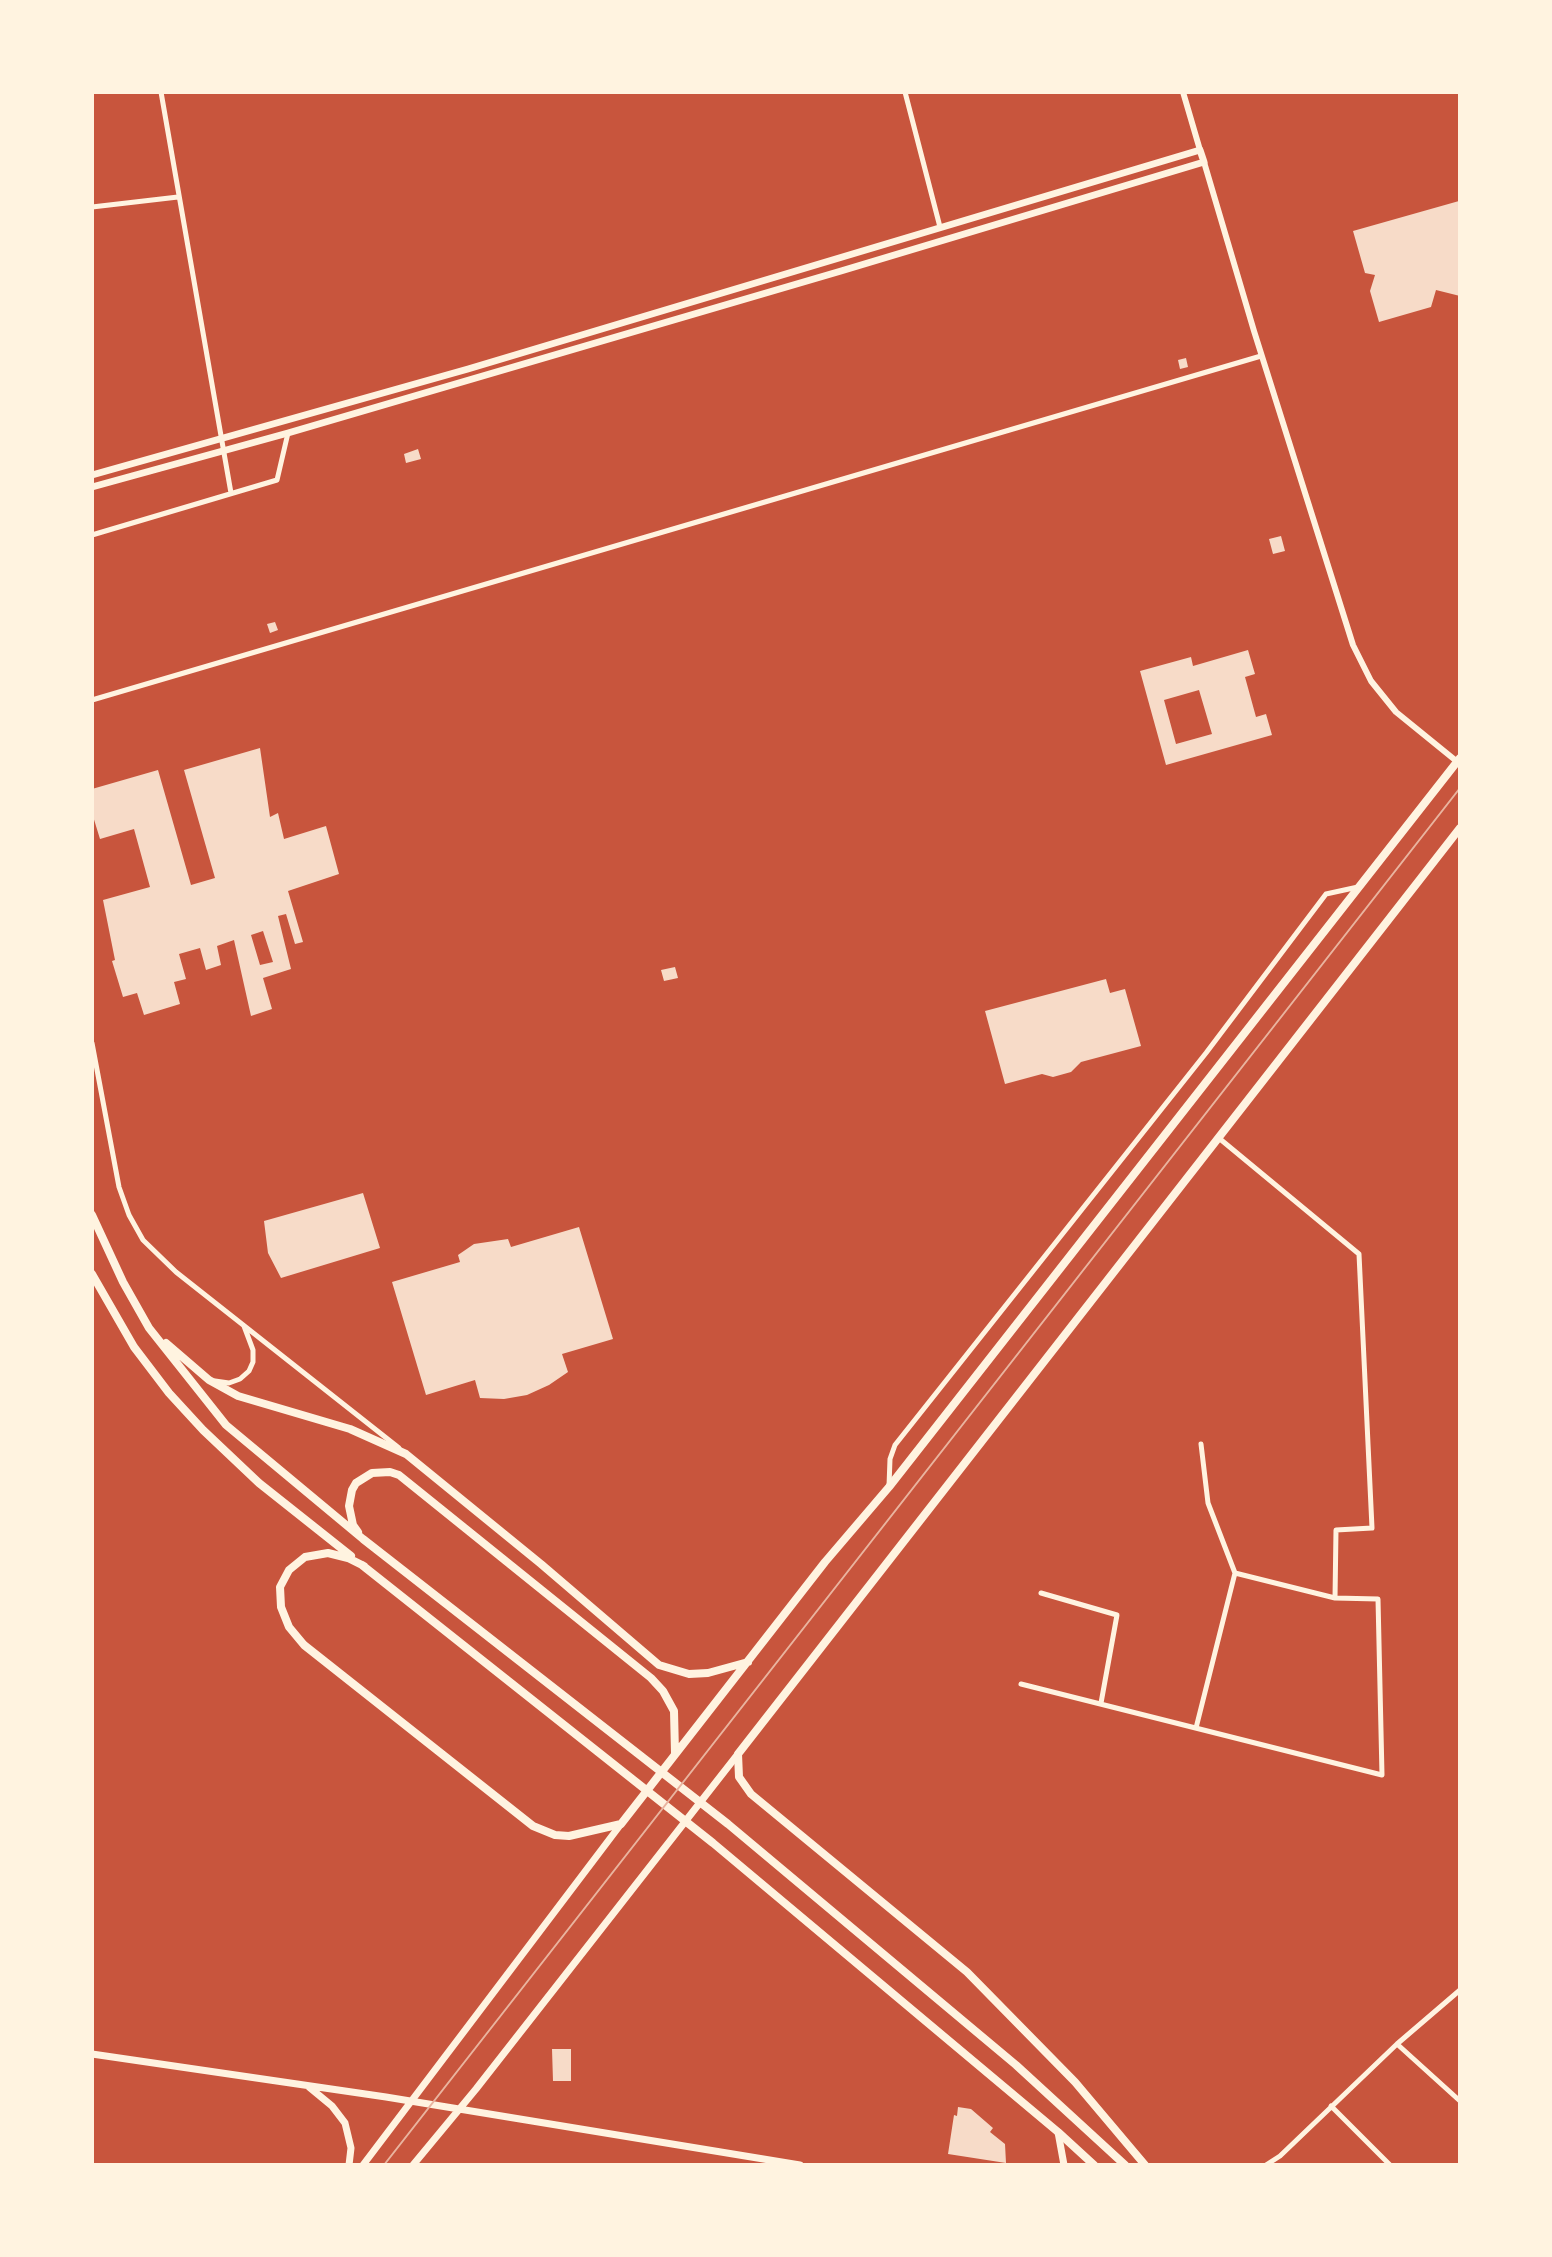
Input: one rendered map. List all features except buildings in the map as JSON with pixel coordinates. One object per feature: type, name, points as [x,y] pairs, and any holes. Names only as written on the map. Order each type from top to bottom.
[{"type":"main road","points":[[92,475],[742,288],[1200,150],[1204,162],[288,433],[92,487]]},
{"type":"main road","points":[[940,227],[944,240]]},
{"type":"main road","points":[[742,288],[744,299]]},
{"type":"main road","points":[[363,2165],[675,1753],[825,1562],[889,1487],[1459,763]]},
{"type":"main road","points":[[413,2165],[1220,1139],[1460,828]]},
{"type":"main road","points":[[92,1215],[123,1282],[149,1328],[226,1425],[363,1539],[728,1824],[1016,2065],[1125,2165]]},
{"type":"main road","points":[[92,1274],[134,1347],[169,1393],[259,1483],[713,1843],[1094,2165]]},
{"type":"main road","points":[[149,1328],[209,1380],[256,1403],[350,1429],[406,1454],[659,1665],[689,1674],[708,1673],[749,1662]]},
{"type":"main road","points":[[363,1539],[350,1515],[352,1490],[363,1477],[372,1473],[399,1475],[651,1678],[663,1691],[674,1711],[675,1753]]},
{"type":"main road","points":[[364,1566],[328,1553],[305,1557],[289,1570],[280,1587],[281,1607],[289,1627],[304,1645],[533,1826],[555,1835],[569,1836],[621,1824]]},
{"type":"main road","points":[[738,1754],[739,1777],[751,1794],[967,1972],[1075,2082],[1145,2165]]},
{"type":"main road","points":[[92,2054],[411,2101],[764,2162],[800,2165]]},
{"type":"main road","points":[[307,2086],[332,2106],[345,2123],[351,2148],[349,2165]]},
{"type":"main road","points":[[1058,2132],[1064,2165]]},
{"type":"street","points":[[161,92],[231,493]]},
{"type":"street","points":[[905,92],[940,227]]},
{"type":"street","points":[[1183,92],[1200,150]]},
{"type":"street","points":[[1204,162],[1261,356],[1353,645],[1371,681],[1389,704],[1410,726],[1459,763]]},
{"type":"street","points":[[92,207],[178,197]]},
{"type":"street","points":[[92,700],[1261,356]]},
{"type":"street","points":[[92,535],[277,480],[288,433]]},
{"type":"street","points":[[889,1487],[890,1459],[895,1445],[1197,1065],[1326,894],[1359,887]]},
{"type":"street","points":[[92,1043],[119,1187],[129,1215],[143,1240],[176,1272],[406,1454]]},
{"type":"street","points":[[1220,1139],[1359,1254],[1372,1528],[1336,1530],[1335,1598]]},
{"type":"street","points":[[209,1380],[229,1383],[249,1371],[253,1350],[241,1321]]},
{"type":"street","points":[[1196,1728],[1235,1573],[1208,1503],[1201,1444]]},
{"type":"street","points":[[1021,1684],[1382,1775],[1378,1599],[1335,1598],[1235,1573]]},
{"type":"street","points":[[1041,1593],[1117,1615],[1101,1703]]},
{"type":"street","points":[[1266,2165],[1280,2156],[1397,2044],[1460,1990]]},
{"type":"street","points":[[1397,2044],[1460,2101]]},
{"type":"street","points":[[1331,2106],[1390,2165]]},
{"type":"tram line","points":[[384,2165],[1460,788]]}]
